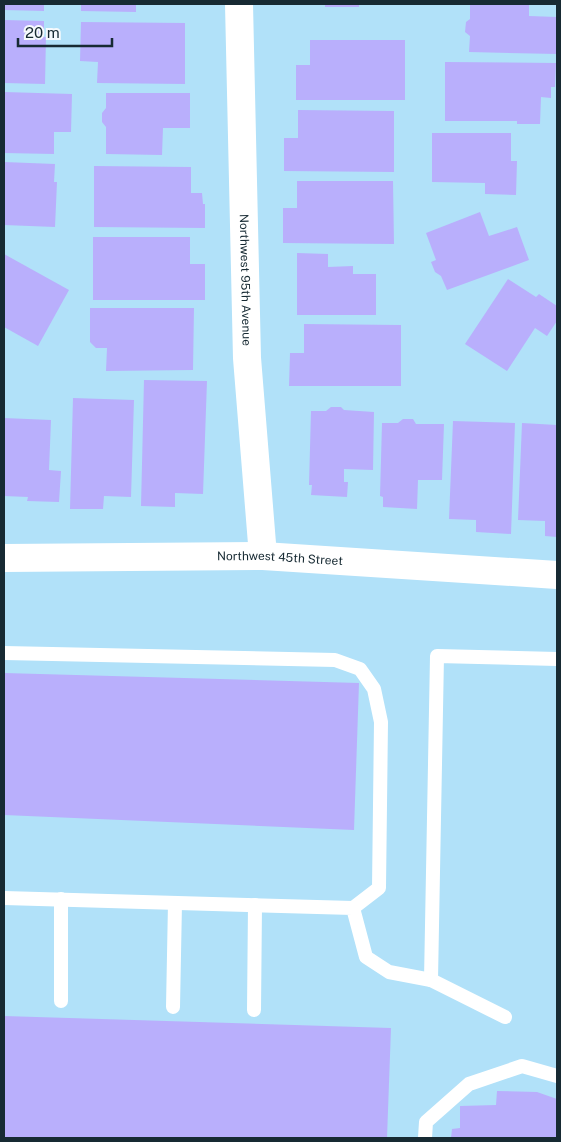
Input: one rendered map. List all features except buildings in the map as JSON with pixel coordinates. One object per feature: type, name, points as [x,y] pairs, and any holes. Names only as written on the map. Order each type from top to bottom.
[{"type":"street","name":"Northwest 95th Avenue","points":[[240,4],[247,358],[263,556]]},
{"type":"street","name":"Northwest 45th Street","points":[[4,558],[263,556],[557,575]]},
{"type":"lane","points":[[4,654],[335,660],[360,669],[374,688],[382,722],[378,888],[352,908],[4,898]]},
{"type":"lane","points":[[432,980],[437,656],[557,658]]},
{"type":"lane","points":[[61,899],[61,1001]]},
{"type":"lane","points":[[173,1007],[175,903]]},
{"type":"lane","points":[[254,1010],[255,905]]},
{"type":"lane","points":[[352,908],[366,957],[389,972],[432,980],[505,1017]]},
{"type":"lane","points":[[425,1138],[426,1122],[470,1084],[522,1066],[557,1076]]}]
